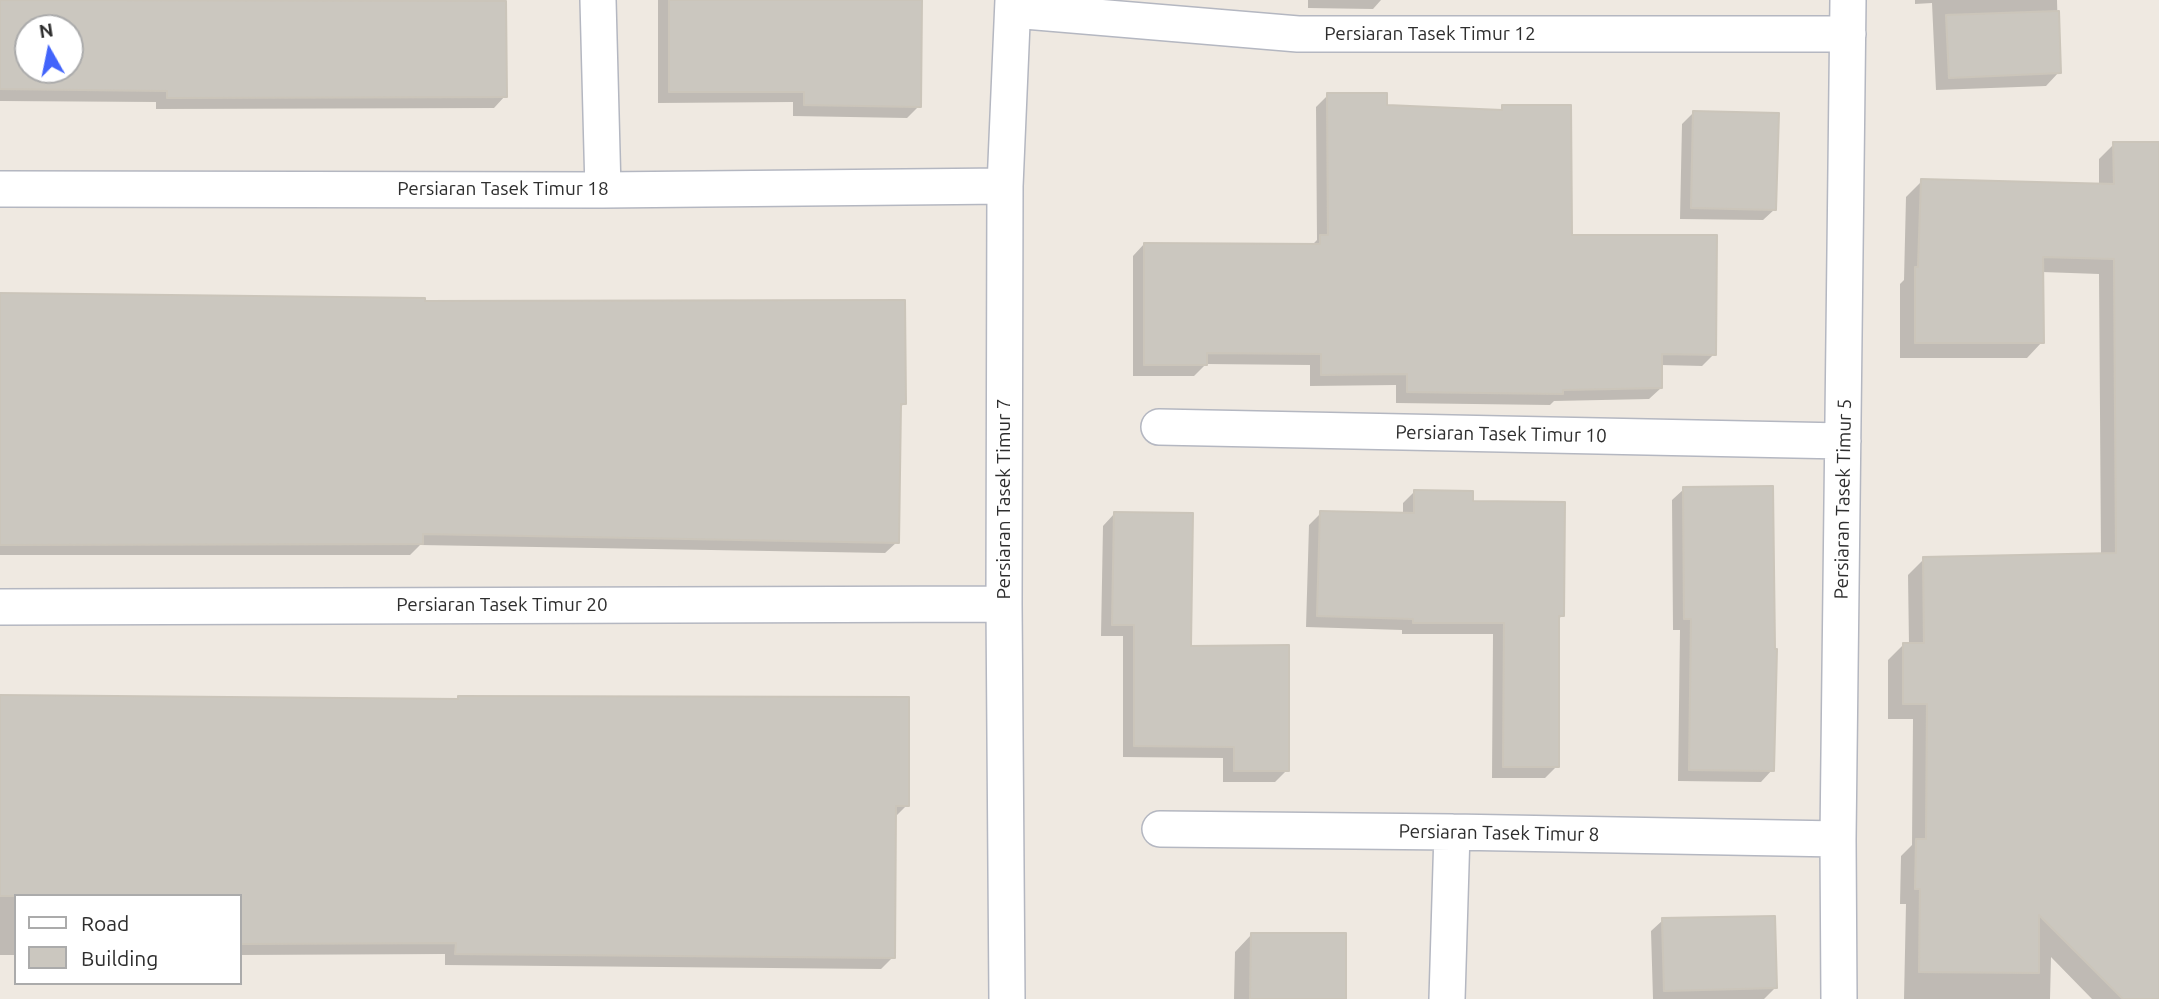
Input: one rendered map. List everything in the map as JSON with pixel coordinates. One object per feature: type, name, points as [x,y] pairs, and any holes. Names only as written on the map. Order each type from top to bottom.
[{"type":"street","points":[[598,0],[603,190]]},
{"type":"street","name":"Persiaran Tasek Timur 5","points":[[1839,999],[1838,839],[1848,0]]},
{"type":"street","name":"Persiaran Tasek Timur 12","points":[[1013,5],[1298,34],[1849,34]]},
{"type":"street","name":"Persiaran Tasek Timur 7","points":[[1007,999],[1005,186],[1013,5]]},
{"type":"street","name":"Persiaran Tasek Timur 18","points":[[0,189],[603,190],[1005,186]]},
{"type":"street","name":"Persiaran Tasek Timur 10","points":[[1159,427],[1843,441]]},
{"type":"street","name":"Persiaran Tasek Timur 20","points":[[0,607],[1004,604]]},
{"type":"street","name":"Persiaran Tasek Timur 8","points":[[1160,829],[1838,839]]},
{"type":"street","points":[[1447,999],[1452,832]]},
{"type":"building","points":[[0,0],[506,1],[507,97],[167,98],[167,91],[0,89]]},
{"type":"building","points":[[669,0],[922,0],[921,107],[804,105],[804,92],[669,92]]},
{"type":"building","points":[[2059,11],[2061,73],[1949,78],[1946,15]]},
{"type":"building","points":[[1327,93],[1387,93],[1387,105],[1502,110],[1502,105],[1571,105],[1572,235],[1717,235],[1716,355],[1662,354],[1662,388],[1563,390],[1563,394],[1407,392],[1407,374],[1321,375],[1321,354],[1207,353],[1207,365],[1144,365],[1144,243],[1320,244],[1320,235],[1328,235]]},
{"type":"building","points":[[1693,111],[1779,113],[1776,210],[1691,208]]},
{"type":"building","points":[[2113,142],[2159,142],[2159,999],[2123,999],[2039,915],[2039,973],[1919,972],[1920,889],[1915,889],[1916,839],[1926,839],[1927,704],[1903,704],[1903,643],[1924,643],[1923,557],[2116,553],[2114,259],[2043,257],[2044,343],[1915,343],[1915,267],[1918,267],[1921,179],[2114,184]]},
{"type":"building","points":[[0,293],[425,298],[425,301],[905,300],[906,404],[901,404],[899,543],[423,534],[423,544],[0,545]]},
{"type":"building","points":[[1773,486],[1777,649],[1774,771],[1689,770],[1691,619],[1684,619],[1683,487]]},
{"type":"building","points":[[1414,490],[1473,491],[1473,501],[1565,502],[1564,616],[1559,616],[1559,767],[1503,767],[1504,623],[1413,623],[1413,619],[1317,616],[1320,511],[1414,513]]},
{"type":"building","points":[[1114,512],[1193,513],[1191,646],[1289,645],[1289,771],[1234,771],[1234,747],[1134,746],[1134,625],[1112,625]]},
{"type":"building","points":[[0,695],[458,699],[458,696],[909,697],[909,806],[896,806],[895,958],[455,954],[456,943],[242,944],[242,894],[0,896]]},
{"type":"building","points":[[1775,916],[1777,988],[1664,991],[1662,918]]},
{"type":"building","points":[[1251,933],[1346,933],[1346,999],[1250,999]]}]
